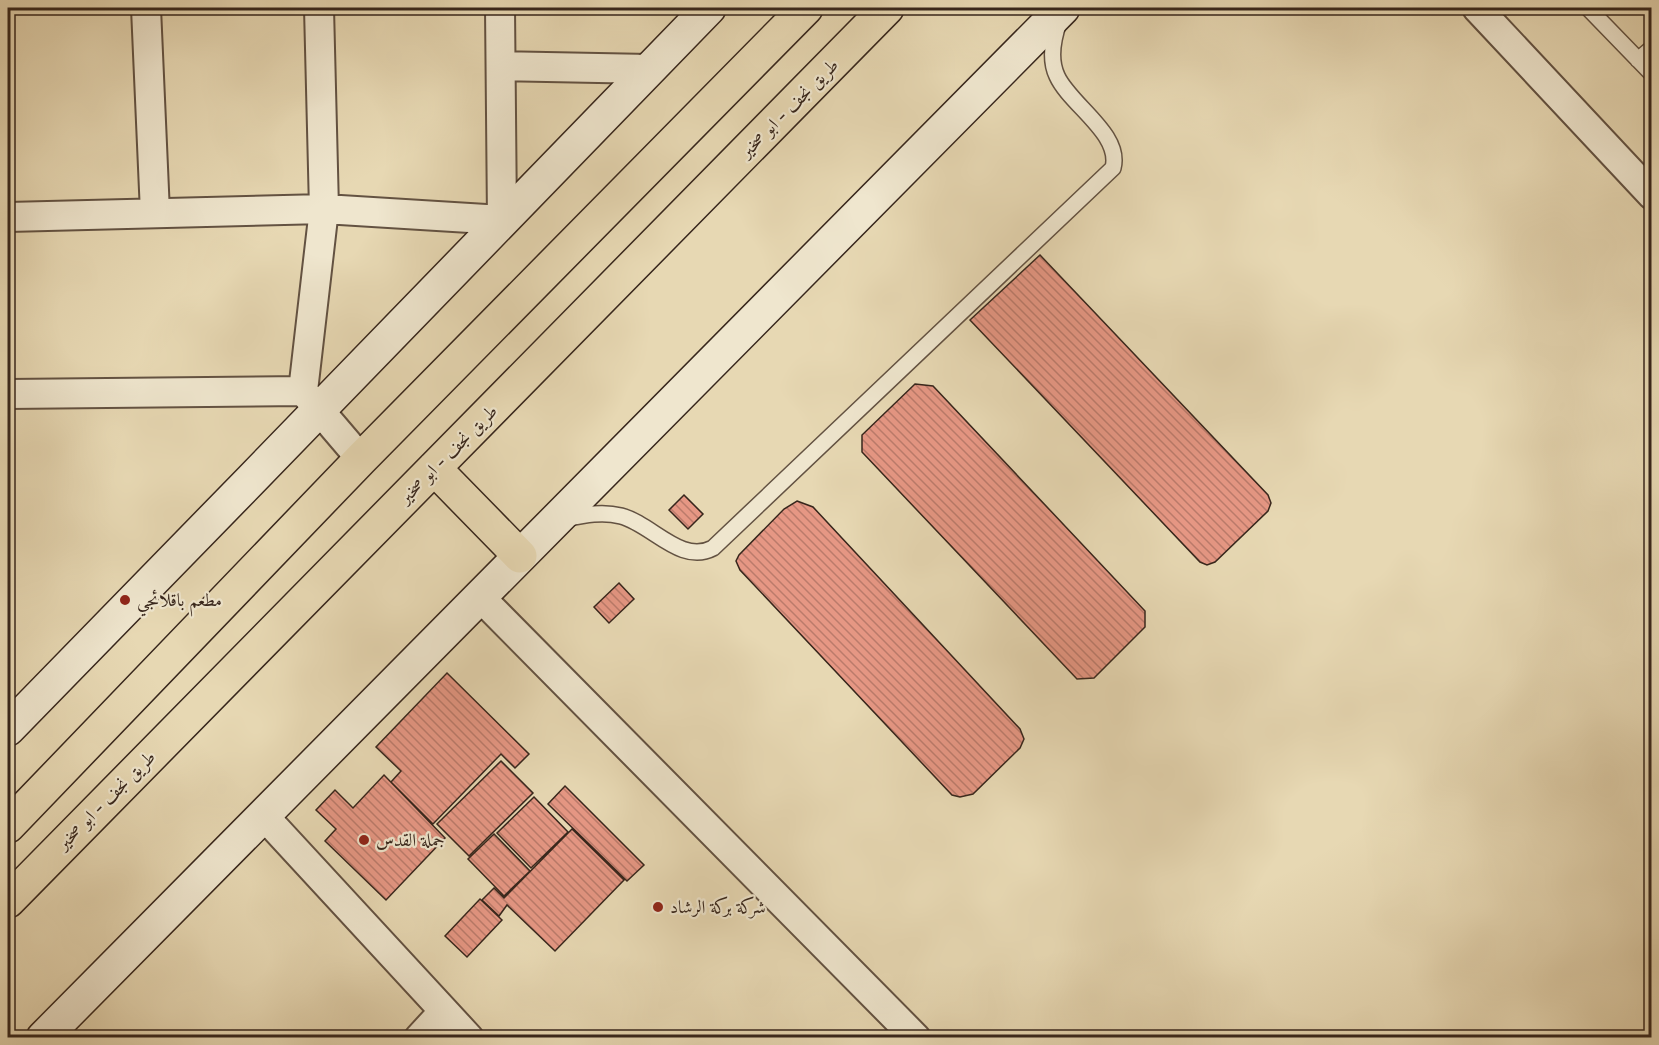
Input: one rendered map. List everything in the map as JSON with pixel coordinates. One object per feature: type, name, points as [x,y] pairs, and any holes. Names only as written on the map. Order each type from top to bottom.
[{"type":"highway","points":[[8,826],[361,459],[806,8]]},
{"type":"highway","name":"طريق نجف - ابو صخير","points":[[8,901],[887,8]]},
{"type":"highway","points":[[434,468],[520,556]]},
{"type":"main road","points":[[43,1038],[1063,8]]},
{"type":"main road","points":[[8,729],[312,401],[502,220],[650,69],[699,13]]},
{"type":"street","points":[[146,8],[155,213]]},
{"type":"street","points":[[319,8],[324,209],[312,401],[361,459]]},
{"type":"street","points":[[8,217],[324,209],[502,220],[500,8]]},
{"type":"street","points":[[1477,8],[1652,195]]},
{"type":"street","points":[[501,66],[650,69]]},
{"type":"street","points":[[8,394],[312,401]]},
{"type":"street","points":[[480,597],[916,1038]]},
{"type":"street","points":[[264,816],[469,1038]]},
{"type":"street","points":[[419,1038],[443,1012]]},
{"type":"lane","points":[[556,520],[598,513],[620,516],[642,524],[688,553],[705,553],[713,548],[1113,168],[1115,152],[1112,145],[1057,77],[1052,48],[1063,8]]},
{"type":"lane","points":[[1588,8],[1652,74]]},
{"type":"lane","points":[[1638,60],[1652,48]]},
{"type":"building","points":[[1040,255],[1268,495],[1271,503],[1268,511],[1215,562],[1207,565],[1200,562],[970,320]]},
{"type":"building","points":[[915,384],[933,386],[1145,611],[1145,627],[1094,678],[1077,679],[862,452],[862,435]]},
{"type":"building","points":[[684,495],[703,514],[688,529],[669,510]]},
{"type":"building","points":[[797,501],[813,507],[1020,729],[1024,739],[1020,748],[973,794],[960,797],[952,795],[740,570],[736,561],[739,555],[784,509]]},
{"type":"building","points":[[619,583],[634,599],[609,623],[594,607]]},
{"type":"building","points":[[447,673],[529,754],[515,768],[501,754],[433,824],[391,782],[401,771],[376,747]]},
{"type":"building","points":[[501,761],[533,793],[469,856],[437,824]]},
{"type":"building","points":[[384,775],[445,838],[386,900],[325,841],[336,829],[316,810],[335,790],[353,808]]},
{"type":"building","points":[[565,786],[644,865],[627,881],[548,804]]},
{"type":"building","points":[[534,797],[568,832],[531,868],[497,833]]},
{"type":"building","points":[[572,829],[624,880],[555,951],[507,905],[499,916],[482,900],[494,888],[504,898]]},
{"type":"building","points":[[494,834],[530,871],[504,896],[468,859]]},
{"type":"building","points":[[480,899],[502,920],[467,957],[445,936]]},
{"type":"place","name":"مطعم باقلائجي","points":[[125,600]]},
{"type":"place","name":"جملة القدس","points":[[364,840]]},
{"type":"place","name":"شركة بركة الرشاد","points":[[658,907]]}]
